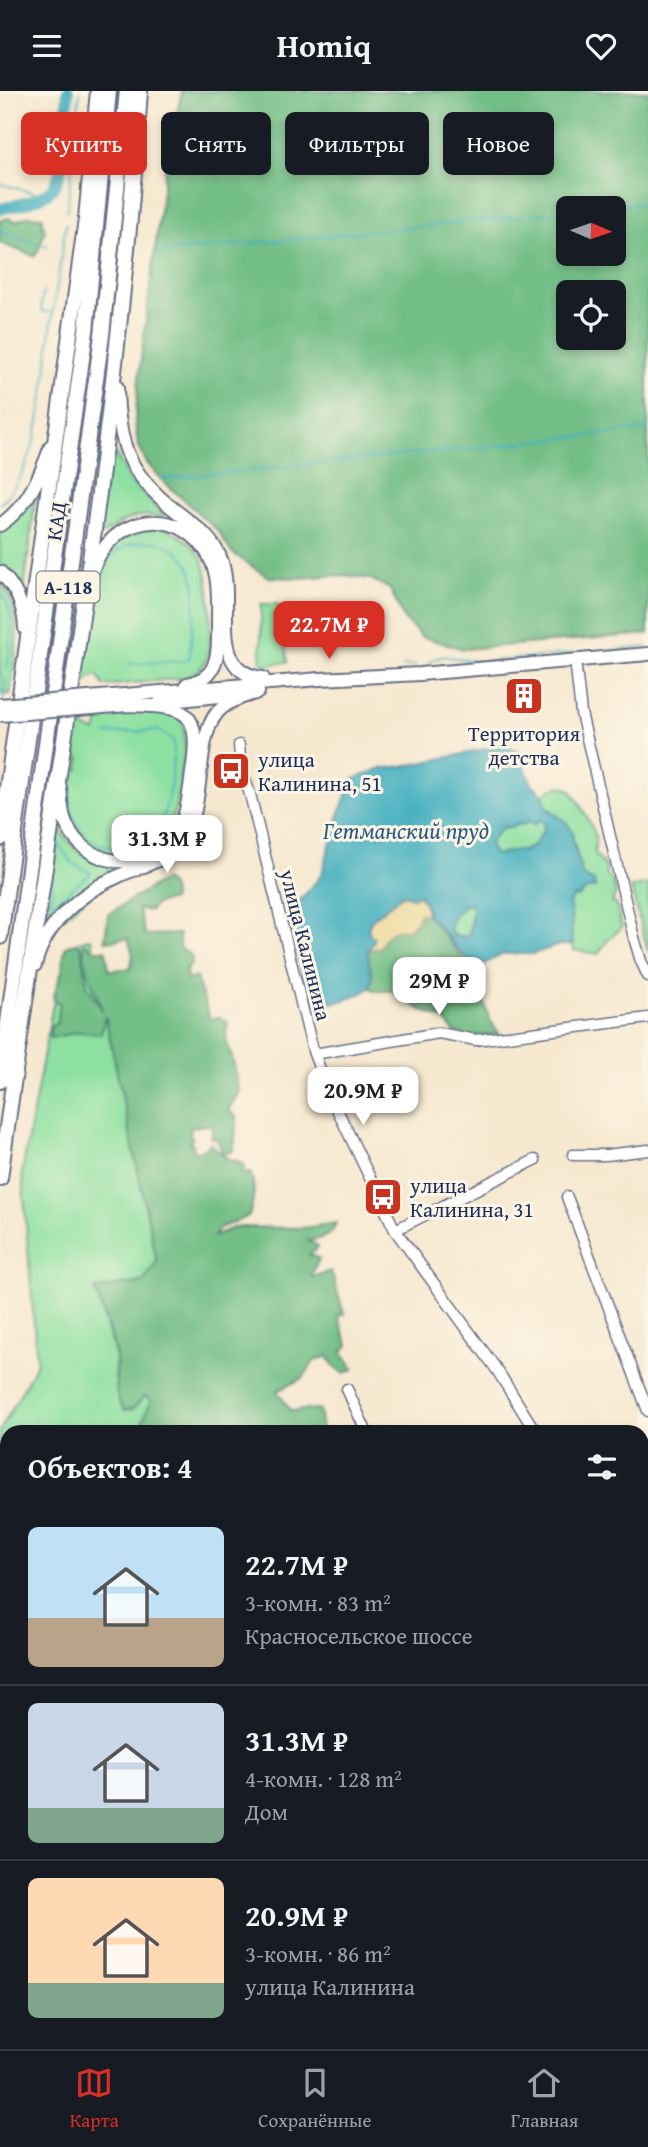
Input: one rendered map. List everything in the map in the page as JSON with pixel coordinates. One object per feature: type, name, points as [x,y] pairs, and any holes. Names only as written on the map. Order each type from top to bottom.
[{"type":"highway","points":[[0,839],[86,219],[98,91]]},
{"type":"highway","name":"КАД","points":[[0,937],[86,331],[109,91]]},
{"type":"highway","name":"КАД","points":[[0,1081],[103,335],[127,91]]},
{"type":"highway","points":[[0,1178],[82,617],[116,363],[130,232],[140,91]]},
{"type":"main road","points":[[116,363],[117,413],[128,458],[157,496],[202,531],[213,543],[221,559],[226,579],[227,650],[231,661],[240,672],[252,677],[320,679]]},
{"type":"main road","points":[[0,525],[24,503],[35,486],[59,419]]},
{"type":"main road","points":[[0,715],[104,702],[196,682],[207,675],[213,667],[218,646],[218,590],[216,574],[208,554],[190,532],[178,526],[153,521],[117,533],[94,565],[82,617]]},
{"type":"main road","points":[[0,572],[13,585],[24,615],[23,677]]},
{"type":"main road","points":[[121,705],[403,675],[648,654]]},
{"type":"main road","points":[[150,693],[403,675]]},
{"type":"main road","points":[[21,1023],[36,959],[57,920],[82,896],[111,879],[160,860],[183,840],[197,804],[205,745],[214,716],[234,700],[258,692]]},
{"type":"main road","points":[[0,705],[104,702],[168,707],[187,717],[194,727],[196,742],[182,825],[164,848],[148,857],[130,862],[103,859],[88,851],[70,832],[63,817],[59,776]]},
{"type":"street","points":[[575,660],[584,726],[634,938],[648,976]]},
{"type":"street","name":"улица Калинина","points":[[239,745],[241,768],[250,794],[314,1054],[332,1099],[395,1230],[498,1370],[531,1425]]},
{"type":"street","points":[[314,1054],[439,1033],[476,1040],[648,1018]]},
{"type":"street","points":[[573,1155],[606,1155],[648,1150]]},
{"type":"street","points":[[395,1230],[535,1160]]},
{"type":"street","points":[[567,1197],[648,1411]]},
{"type":"street","points":[[637,1382],[648,1386]]},
{"type":"street","points":[[347,1389],[363,1425]]},
{"type":"green space","points":[[182,91],[648,91],[648,634],[464,649],[422,637],[404,619],[390,589],[371,579],[344,575],[268,577],[231,552],[219,532],[146,462],[138,444],[135,422],[164,175],[271,175],[271,112],[177,112]]},
{"type":"green space","points":[[28,216],[43,217],[45,230],[34,256],[0,243],[0,221],[8,218],[16,221]]},
{"type":"green space","points":[[108,433],[132,483],[164,515],[163,518],[146,515],[135,517],[99,534]]},
{"type":"green space","points":[[37,487],[23,597],[0,569],[0,527]]},
{"type":"green space","points":[[161,527],[188,541],[204,564],[211,621],[209,648],[203,665],[198,671],[184,678],[104,686],[97,675],[89,678],[83,687],[74,687],[88,597],[104,552],[134,530]]},
{"type":"green space","points":[[0,582],[8,594],[16,621],[16,650],[10,694],[0,694]]},
{"type":"green space","points":[[261,604],[278,604],[288,662],[265,665],[261,662]]},
{"type":"green space","points":[[144,710],[178,715],[184,724],[185,747],[176,808],[164,835],[137,856],[102,854],[72,830],[62,780],[64,769],[79,769],[80,758],[66,757],[71,716],[79,716],[85,728],[96,732],[101,713]]},
{"type":"green space","points":[[561,786],[571,791],[588,820],[595,836],[595,854],[606,867],[606,875],[612,879],[616,893],[612,902],[616,904],[622,927],[598,954],[574,950],[569,903],[574,896],[578,897],[587,889],[595,888],[594,882],[582,874],[567,825],[544,801],[543,795]]},
{"type":"green space","points":[[55,815],[64,836],[77,850],[115,867],[116,871],[40,939]]},
{"type":"green space","points":[[528,820],[536,823],[540,820],[544,823],[543,832],[534,844],[513,853],[496,855],[492,852],[490,842],[502,828]]},
{"type":"green space","points":[[163,880],[171,886],[173,900],[157,904],[151,911],[138,909],[145,935],[179,934],[179,948],[191,955],[192,963],[186,970],[187,980],[196,977],[210,1020],[219,1017],[228,1022],[226,1039],[239,1092],[228,1110],[237,1118],[234,1148],[231,1152],[223,1153],[217,1139],[211,1138],[213,1128],[209,1125],[191,1127],[190,1136],[193,1138],[190,1142],[196,1152],[207,1148],[210,1143],[228,1159],[240,1162],[245,1167],[241,1173],[250,1173],[254,1189],[249,1216],[219,1228],[214,1236],[235,1227],[303,1228],[336,1223],[329,1234],[308,1241],[318,1246],[309,1254],[319,1259],[311,1273],[312,1277],[331,1271],[344,1314],[338,1316],[348,1345],[342,1352],[354,1369],[344,1373],[335,1368],[328,1356],[314,1361],[303,1378],[277,1391],[291,1411],[319,1409],[321,1425],[140,1425],[151,1400],[145,1396],[133,1409],[124,1410],[120,1404],[116,1385],[115,1349],[95,1289],[143,1282],[157,1262],[105,1016],[101,1034],[79,1032],[50,1038],[50,1026],[57,1023],[60,1004],[53,998],[62,971],[65,948],[74,943],[81,946],[87,985],[103,1011],[87,971],[84,944],[94,950],[106,950],[109,970],[130,969],[133,955],[128,938],[105,941],[108,914]]},
{"type":"green space","points":[[648,884],[648,952],[631,888]]},
{"type":"green space","points":[[467,903],[473,906],[470,933],[465,937],[451,935],[452,920]]},
{"type":"green space","points":[[419,914],[427,914],[474,973],[490,1020],[499,1034],[465,1037],[453,1031],[445,1020],[422,1010],[392,991],[376,991],[370,988],[372,977],[367,951],[390,930],[400,929]]},
{"type":"green space","points":[[91,938],[157,1262],[143,1282],[96,1290],[116,1358],[114,1377],[133,1408],[146,1395],[152,1400],[140,1425],[3,1425],[37,1363],[22,1172],[52,1009],[69,945]]},
{"type":"sand","points":[[403,894],[420,895],[427,914],[419,914],[417,921],[407,931],[390,932],[381,947],[367,951],[371,936],[367,929],[372,919]]},
{"type":"water","name":"Гетманский пруд","points":[[505,745],[517,751],[532,784],[542,793],[547,808],[567,823],[573,833],[582,874],[594,881],[595,888],[587,889],[578,897],[574,896],[569,903],[573,945],[560,945],[533,954],[503,954],[484,964],[472,965],[427,914],[420,895],[413,897],[403,894],[372,919],[368,929],[374,937],[367,951],[372,977],[370,988],[346,1000],[320,1005],[310,999],[304,986],[289,921],[294,907],[321,876],[338,817],[354,779],[380,769]],"holes":[[[540,820],[544,823],[544,832],[539,835],[535,845],[523,852],[517,850],[497,855],[492,852],[490,842],[502,828],[524,825],[528,821],[534,825]],[[467,903],[473,906],[470,933],[465,937],[452,935],[452,920]]]},
{"type":"waterway","points":[[0,209],[28,202],[52,189],[64,156],[68,91]]},
{"type":"waterway","points":[[67,212],[80,91]]},
{"type":"waterway","points":[[0,184],[44,195]]},
{"type":"waterway","points":[[626,205],[648,203]]},
{"type":"waterway","points":[[531,215],[556,212]]},
{"type":"waterway","points":[[154,253],[524,216]]},
{"type":"waterway","points":[[43,292],[43,312],[53,312],[66,224]]},
{"type":"waterway","points":[[0,226],[3,234],[47,246]]},
{"type":"waterway","points":[[0,504],[15,486],[34,440],[45,387],[53,312]]},
{"type":"waterway","points":[[527,442],[648,429]]},
{"type":"waterway","points":[[161,479],[523,443]]},
{"type":"waterway","points":[[91,619],[100,575],[117,552],[142,542],[155,542],[178,552],[187,563],[195,586],[190,658],[184,661],[129,664]]},
{"type":"waterway","points":[[0,592],[9,609],[10,619],[11,639],[7,669]]},
{"type":"waterway","points":[[80,693],[89,631]]},
{"type":"waterway","points":[[429,662],[443,656],[481,662],[648,647]]},
{"type":"waterway","points":[[403,666],[415,666]]},
{"type":"waterway","points":[[3,700],[6,679]]},
{"type":"waterway","points":[[73,757],[78,713]]},
{"type":"waterway","points":[[0,729],[1,720]]},
{"type":"waterway","points":[[71,769],[69,799],[77,825],[85,835],[95,842],[125,847],[139,844],[151,836],[162,819],[168,800],[173,740],[158,730],[107,734]]},
{"type":"waterway","points":[[57,842],[72,863],[91,873],[54,903],[51,902],[57,842]]},
{"type":"place","name":"Территория детства","points":[[524,696]]},
{"type":"place","name":"улица Калинина, 51","points":[[231,771]]},
{"type":"place","name":"улица Калинина, 31","points":[[383,1197]]}]
